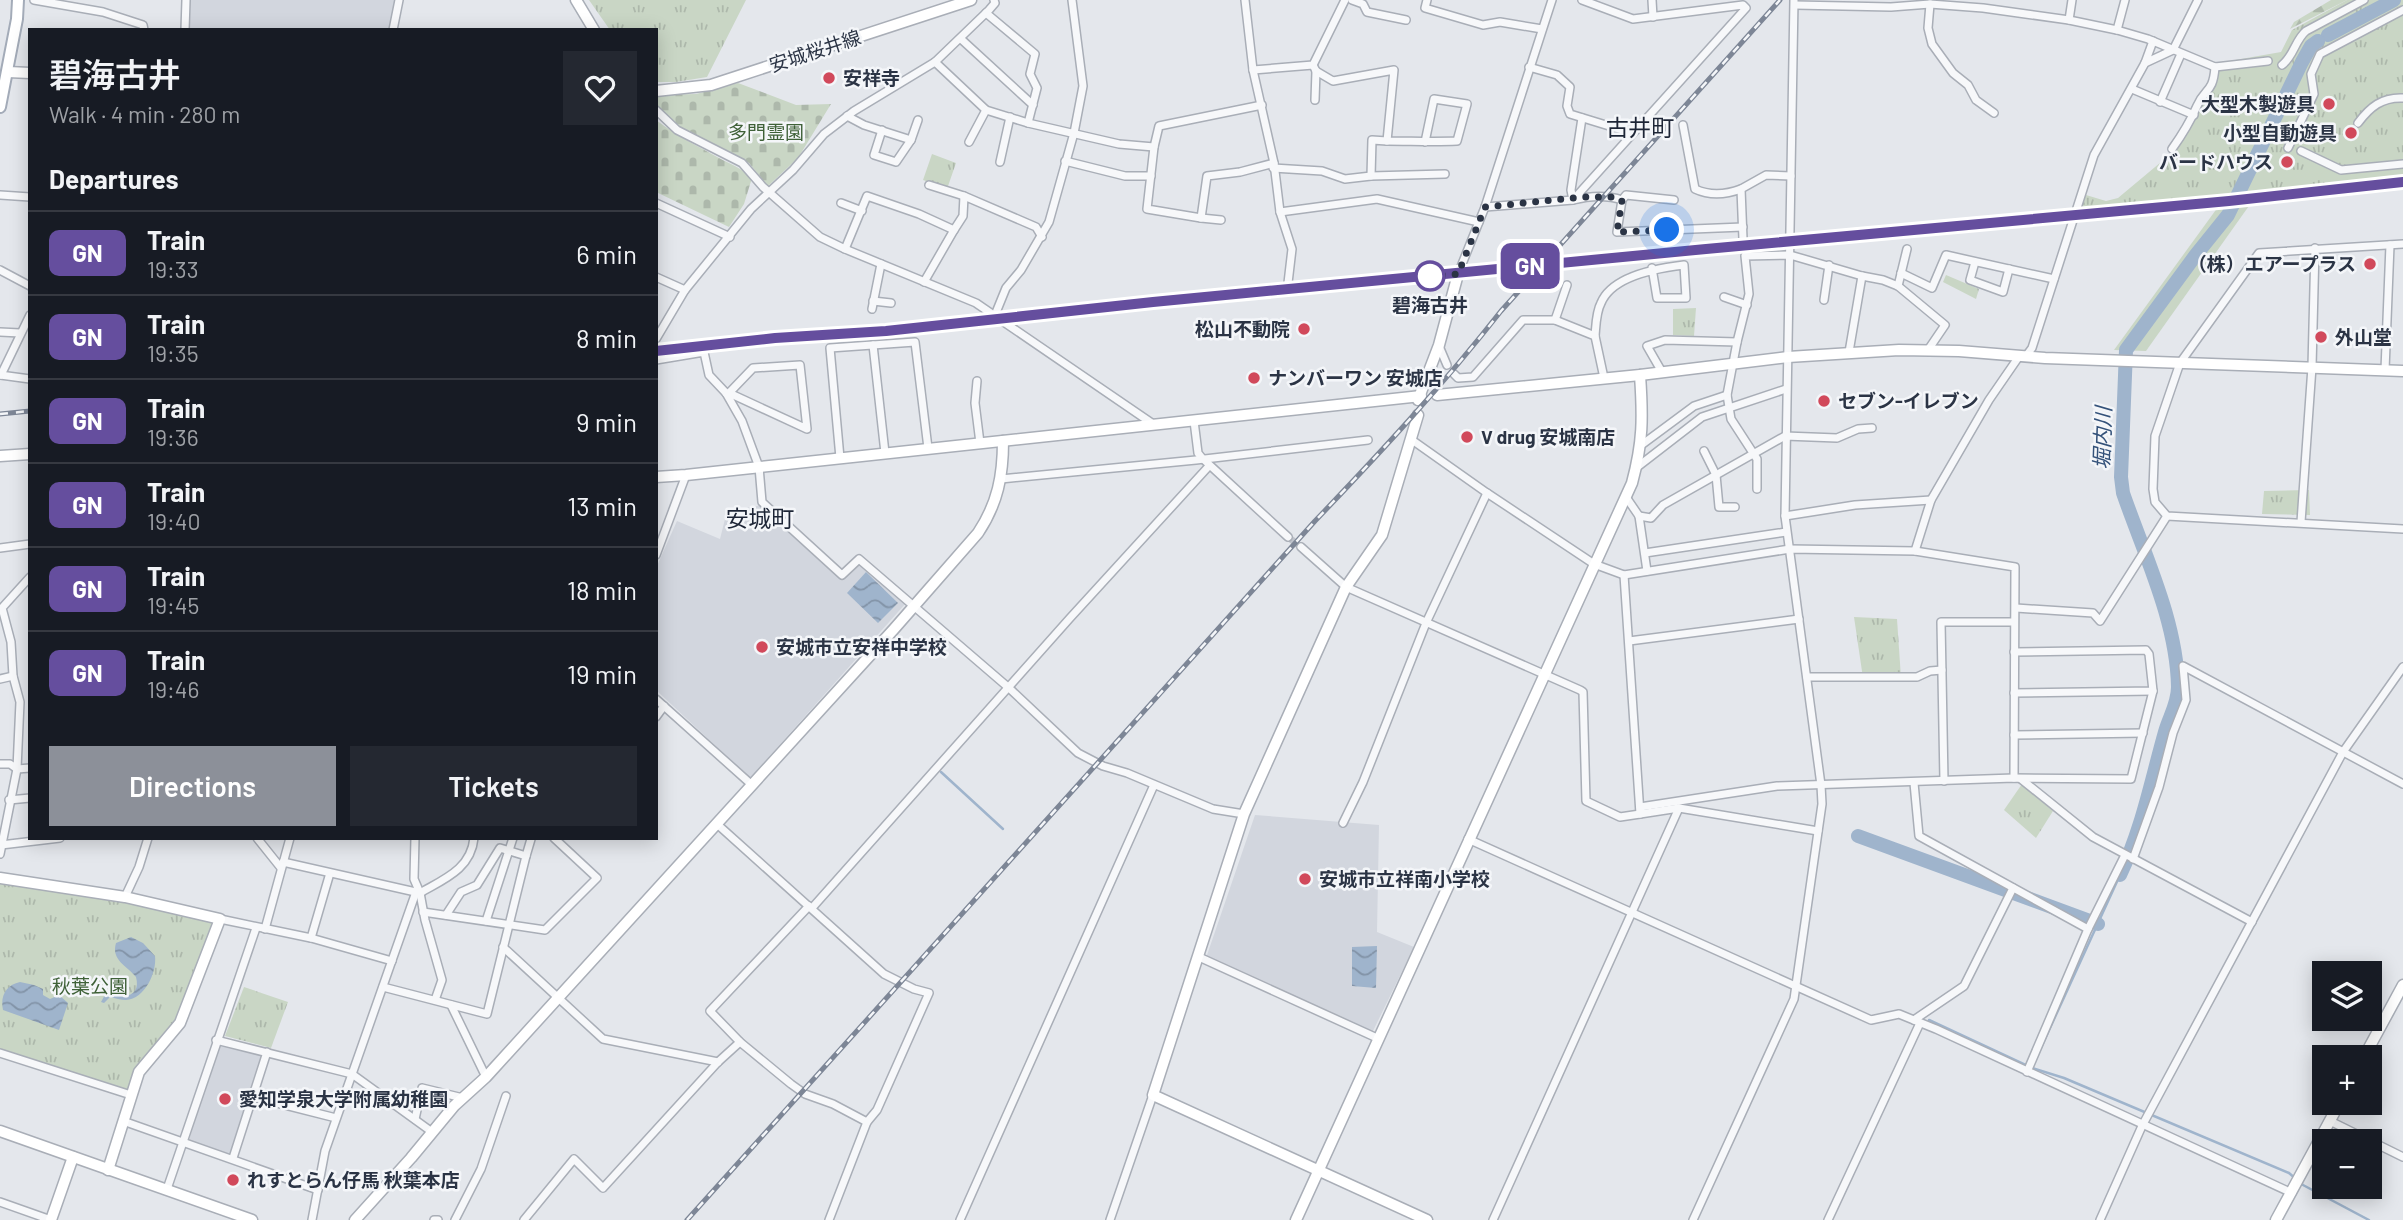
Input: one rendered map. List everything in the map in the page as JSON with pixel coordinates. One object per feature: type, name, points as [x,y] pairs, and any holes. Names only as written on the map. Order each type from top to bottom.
[{"type":"main road","points":[[0,107],[4,72],[17,19],[18,0]]},
{"type":"street","points":[[34,0],[115,15],[143,25],[144,28]]},
{"type":"street","points":[[185,28],[186,0]]},
{"type":"street","points":[[393,28],[399,0]]},
{"type":"street","points":[[576,0],[593,28]]},
{"type":"street","name":"安城桜井線","points":[[658,91],[711,85],[971,0]]},
{"type":"street","points":[[658,337],[685,290],[751,209],[793,170],[824,134],[847,116],[935,62],[986,13],[995,3],[994,0]]},
{"type":"street","points":[[995,315],[1006,288],[1021,270],[1049,222],[1074,133],[1083,86],[1072,0]]},
{"type":"street","points":[[1245,0],[1253,70],[1262,106],[1280,212],[1292,249],[1288,283]]},
{"type":"street","points":[[1315,100],[1314,68],[1345,0]]},
{"type":"street","points":[[1352,0],[1363,4],[1367,12],[1406,20]]},
{"type":"street","points":[[1427,0],[1425,8],[1483,25],[1500,22],[1542,29]]},
{"type":"street","points":[[658,477],[1419,397],[1439,345],[1458,274],[1485,207],[1552,0]]},
{"type":"street","points":[[1573,200],[1746,8],[1742,5],[1633,19],[1582,0]]},
{"type":"street","points":[[1652,0],[1653,17]]},
{"type":"street","points":[[2069,20],[2072,0]]},
{"type":"street","points":[[2117,30],[2126,0]]},
{"type":"street","points":[[2145,63],[2173,50],[2198,0]]},
{"type":"street","points":[[2282,65],[2287,62],[2300,35],[2364,0]]},
{"type":"street","points":[[1693,1220],[1794,999],[1818,831],[1821,785],[1785,516],[1794,3],[1891,7],[1930,4],[1983,8],[2117,30],[2153,41],[2215,67],[2268,61]]},
{"type":"street","points":[[1930,4],[1928,28],[1933,44],[1953,73],[1968,85],[1976,100],[1994,113]]},
{"type":"street","points":[[986,13],[1035,54],[1030,74],[1037,88],[1028,123]]},
{"type":"street","points":[[2288,148],[2314,94],[2311,74],[2320,54],[2401,13]]},
{"type":"street","points":[[961,39],[1033,105]]},
{"type":"street","points":[[1915,551],[1931,500],[1989,400],[2032,348],[2094,155],[2132,89],[2153,41]]},
{"type":"street","points":[[2160,102],[2182,54]]},
{"type":"street","points":[[935,62],[985,110],[1119,144],[1154,147]]},
{"type":"street","points":[[1530,67],[1557,75],[1570,87],[1567,106],[1570,114],[1632,133]]},
{"type":"street","points":[[2172,149],[2194,115],[2198,103],[2214,83],[2215,67]]},
{"type":"street","points":[[1253,70],[1314,68],[1333,80],[1394,70],[1387,141]]},
{"type":"street","points":[[4,72],[28,73]]},
{"type":"street","points":[[2132,89],[2194,115]]},
{"type":"street","points":[[2358,123],[2368,110],[2384,100],[2403,98]]},
{"type":"street","points":[[1371,176],[1372,140],[1424,142],[1457,141],[1467,103],[1434,99],[1424,142]]},
{"type":"street","points":[[1221,220],[1147,209],[1159,126],[1262,106]]},
{"type":"street","points":[[969,142],[985,110]]},
{"type":"street","points":[[658,112],[677,130],[742,163],[789,211],[820,237],[976,303],[1155,425]]},
{"type":"street","points":[[847,116],[864,125],[911,140]]},
{"type":"street","points":[[1000,162],[1010,117]]},
{"type":"street","points":[[1573,200],[1571,190],[1582,118]]},
{"type":"street","points":[[882,131],[874,155],[896,162],[911,140],[918,120]]},
{"type":"street","points":[[1683,125],[1695,188],[1706,194],[1729,194],[1766,175],[1791,176]]},
{"type":"street","points":[[2296,132],[2300,151],[2341,170],[2403,164]]},
{"type":"street","points":[[1065,161],[1125,176],[1151,176]]},
{"type":"street","points":[[1201,218],[1207,176],[1273,166],[1322,171],[1345,179],[1445,174]]},
{"type":"street","points":[[929,185],[964,196],[1036,227],[1042,237]]},
{"type":"street","points":[[1741,189],[1743,239]]},
{"type":"street","points":[[0,195],[28,197]]},
{"type":"street","points":[[1674,200],[1626,195],[1622,200],[1617,232],[1742,227]]},
{"type":"street","points":[[845,249],[867,196],[919,214],[954,230]]},
{"type":"street","points":[[923,282],[963,216],[964,196]]},
{"type":"street","points":[[1485,207],[1583,197],[1612,197],[1622,200]]},
{"type":"street","points":[[1280,212],[1377,199],[1479,222]]},
{"type":"street","points":[[658,204],[730,237]]},
{"type":"street","points":[[841,204],[862,211]]},
{"type":"street","points":[[2403,244],[2259,253],[2180,363],[2155,436],[2153,489],[2155,502],[2167,516],[2403,529]]},
{"type":"street","points":[[2385,370],[2390,245]]},
{"type":"street","points":[[1898,286],[1907,248]]},
{"type":"street","points":[[2301,522],[2312,368],[2315,248]]},
{"type":"street","points":[[1757,489],[1757,458],[1731,418],[1727,396],[1749,294],[1745,256],[1790,255],[1898,286],[1945,324],[1928,349]]},
{"type":"street","points":[[1901,273],[1932,288],[1946,255],[2053,279]]},
{"type":"street","points":[[1975,261],[1970,280],[2003,292],[2009,269]]},
{"type":"street","points":[[881,264],[872,305],[891,303]]},
{"type":"street","points":[[1604,378],[1595,336],[1600,304],[1609,290],[1652,268],[1684,265],[1686,298],[1657,298],[1652,268]]},
{"type":"street","points":[[1824,300],[1829,265]]},
{"type":"street","points":[[0,270],[28,285]]},
{"type":"street","points":[[1849,352],[1862,276]]},
{"type":"street","points":[[658,278],[685,290]]},
{"type":"street","points":[[1555,320],[1567,285]]},
{"type":"street","points":[[1724,297],[1746,305]]},
{"type":"street","points":[[28,319],[0,375],[28,379]]},
{"type":"street","points":[[1454,374],[1458,378],[1473,377],[1523,320],[1555,320],[1595,336]]},
{"type":"street","points":[[0,332],[20,333]]},
{"type":"street","points":[[1662,372],[1647,346],[1665,340],[1737,342]]},
{"type":"street","points":[[840,458],[830,348],[915,342],[928,449]]},
{"type":"street","points":[[873,345],[885,453]]},
{"type":"street","points":[[1439,345],[1447,365]]},
{"type":"street","points":[[1437,394],[1640,375],[1788,357],[1928,349],[2023,356],[2403,371]]},
{"type":"street","points":[[658,360],[704,352],[709,375],[727,393],[742,421],[759,467],[762,502],[842,575],[859,559],[1009,688],[1078,753],[1103,766],[1213,809],[1244,814]]},
{"type":"street","points":[[800,365],[807,429],[727,393],[753,368],[800,365]]},
{"type":"street","points":[[1296,1220],[1626,497],[1636,468],[1643,424],[1640,375]]},
{"type":"street","points":[[977,381],[975,403],[980,443]]},
{"type":"street","points":[[1636,468],[1702,417],[1786,389]]},
{"type":"street","points":[[1640,446],[1694,406],[1727,396]]},
{"type":"street","points":[[1110,1220],[1244,814],[1346,587],[1382,535],[1418,415]]},
{"type":"street","points":[[1194,421],[1198,453],[1202,458],[1288,537]]},
{"type":"street","points":[[1639,516],[1651,518],[1663,505],[1785,436],[1837,438],[1858,429],[1872,428]]},
{"type":"street","points":[[1001,480],[1368,440]]},
{"type":"street","points":[[1412,440],[1487,494],[1594,564],[1624,575],[1790,549],[1915,551],[2015,567],[2014,735],[2018,778],[2094,837],[2252,922]]},
{"type":"street","points":[[355,1220],[463,1098],[486,1077],[717,824],[978,533],[988,518],[1001,480],[1003,441]]},
{"type":"street","points":[[1704,451],[1716,475],[1719,507],[1735,507]]},
{"type":"street","points":[[0,456],[28,454]]},
{"type":"street","points":[[867,1122],[833,1104],[805,1094],[740,1042],[710,1011],[811,907],[1209,466]]},
{"type":"street","points":[[658,550],[686,475]]},
{"type":"street","points":[[1343,823],[1363,782],[1426,623],[1487,494]]},
{"type":"street","points":[[1626,497],[1639,516],[1647,571]]},
{"type":"street","points":[[1785,516],[1855,505],[1931,500]]},
{"type":"street","points":[[2016,608],[2093,613],[2100,621],[2167,516]]},
{"type":"street","points":[[1645,553],[1786,532]]},
{"type":"street","points":[[0,548],[28,544]]},
{"type":"street","points":[[1301,547],[1346,587],[1583,692],[1586,801],[1620,817],[1777,786],[2018,778],[2131,779],[2153,691],[2149,654],[2146,650],[2014,652]]},
{"type":"street","points":[[1624,575],[1640,811]]},
{"type":"street","points":[[28,579],[2,608],[12,642],[13,676],[20,702],[17,769],[1,850],[50,840]]},
{"type":"street","points":[[1629,641],[1799,619]]},
{"type":"street","points":[[1944,781],[1941,622],[2014,622]]},
{"type":"street","points":[[0,642],[12,642]]},
{"type":"street","points":[[2133,859],[2159,788],[2173,733],[2186,700],[2183,666],[2403,785]]},
{"type":"street","points":[[2100,1220],[2142,1126],[2343,752],[2403,667]]},
{"type":"street","points":[[1807,677],[1917,677],[1930,671],[1942,670]]},
{"type":"street","points":[[0,679],[13,676]]},
{"type":"street","points":[[2014,693],[2153,691]]},
{"type":"street","points":[[658,701],[752,785]]},
{"type":"street","points":[[658,714],[664,706]]},
{"type":"street","points":[[2014,735],[2143,733]]},
{"type":"street","points":[[0,764],[10,764],[17,769],[28,768]]},
{"type":"street","points":[[1913,783],[1919,836],[2088,929]]},
{"type":"street","points":[[960,1220],[1154,785]]},
{"type":"street","points":[[9,800],[28,798]]},
{"type":"street","points":[[1640,811],[1679,808],[1818,831]]},
{"type":"street","points":[[1493,1220],[1679,808]]},
{"type":"street","points":[[717,824],[884,974],[914,989],[929,993],[877,1110],[867,1122],[829,1220]]},
{"type":"street","points":[[1468,839],[1871,1020],[1899,1014],[1917,1021],[2292,1193]]},
{"type":"street","points":[[125,897],[147,840]]},
{"type":"street","points":[[259,840],[282,865],[418,893]]},
{"type":"street","points":[[167,1189],[216,1040],[260,928],[289,840]]},
{"type":"street","points":[[415,840],[414,879],[442,980],[435,1000]]},
{"type":"street","points":[[312,1220],[325,1151],[418,893],[462,868],[473,848],[474,840]]},
{"type":"street","points":[[486,921],[512,840]]},
{"type":"street","points":[[383,988],[486,1014],[531,840]]},
{"type":"street","points":[[423,912],[545,930],[597,878],[560,840]]},
{"type":"street","points":[[446,915],[461,892],[477,886],[500,848],[526,856]]},
{"type":"street","points":[[2027,1072],[2088,929],[2125,855]]},
{"type":"street","points":[[311,938],[330,873]]},
{"type":"street","points":[[0,878],[125,897],[311,938],[392,961]]},
{"type":"street","points":[[1828,1220],[1917,1021],[1964,986],[2014,888]]},
{"type":"street","points":[[108,1170],[139,1072],[180,1023],[220,919]]},
{"type":"street","points":[[503,947],[603,1039],[718,1062]]},
{"type":"street","points":[[1199,957],[1377,1038]]},
{"type":"street","points":[[2370,1045],[2403,985]]},
{"type":"street","points":[[2393,1003],[2403,1009]]},
{"type":"street","points":[[451,1004],[486,1077]]},
{"type":"street","points":[[216,1040],[352,1074],[432,1132]]},
{"type":"street","points":[[524,1220],[574,1159],[603,1188],[718,1062],[740,1042]]},
{"type":"street","points":[[233,1158],[267,1052]]},
{"type":"street","points":[[0,1053],[131,1095]]},
{"type":"street","points":[[415,1119],[422,1088],[463,1098]]},
{"type":"street","points":[[1153,1095],[1427,1220]]},
{"type":"street","points":[[455,1220],[481,1169],[506,1096]]},
{"type":"street","points":[[253,1097],[336,1118]]},
{"type":"street","points":[[2276,1220],[2333,1115]]},
{"type":"street","points":[[123,1121],[318,1190]]},
{"type":"street","points":[[2330,1121],[2403,1157]]},
{"type":"street","points":[[0,1131],[252,1220]]},
{"type":"street","points":[[0,1202],[51,1220],[73,1157]]},
{"type":"shaded area","points":[[189,0],[395,0],[389,28],[188,28]]},
{"type":"shaded area","name":"安城市立安祥中学校","points":[[763,505],[841,580],[859,564],[906,603],[750,778],[658,692],[658,564],[677,521],[720,539],[727,511]]},
{"type":"shaded area","name":"安城市立祥南小学校","points":[[1255,815],[1379,825],[1377,932],[1414,947],[1372,1033],[1206,958]]},
{"type":"shaded area","name":"愛知学泉大学附属幼稚園","points":[[217,1045],[262,1054],[263,1057],[232,1153],[229,1154],[189,1140]]},
{"type":"green space","points":[[589,0],[746,0],[707,77],[658,82],[658,28],[609,28]]},
{"type":"green space","points":[[2331,0],[2347,0],[2290,29],[2294,22]]},
{"type":"green space","points":[[2347,0],[2403,0],[2403,178],[2223,194],[2082,212],[2081,205],[2086,195],[2106,201],[2118,198],[2173,152],[2198,116],[2199,104],[2214,87],[2218,63],[2281,52],[2292,30]]},
{"type":"green space","name":"多門霊園","points":[[738,83],[796,105],[831,104],[798,158],[768,186],[749,163],[677,129],[658,111],[658,95],[696,94]]},
{"type":"green space","points":[[658,121],[752,178],[744,204],[729,227],[658,193]]},
{"type":"green space","points":[[932,154],[956,163],[947,189],[923,180]]},
{"type":"green space","points":[[2251,203],[2146,351],[2114,350],[2218,207]]},
{"type":"green space","points":[[1946,275],[1979,289],[1976,299],[1943,282]]},
{"type":"green space","points":[[1696,308],[1694,336],[1673,335],[1673,309]]},
{"type":"green space","points":[[2309,490],[2310,515],[2262,514],[2264,491]]},
{"type":"green space","points":[[1854,617],[1897,619],[1901,678],[1863,678]]},
{"type":"green space","points":[[2022,784],[2053,811],[2036,838],[2004,810]]},
{"type":"green space","name":"秋葉公園","points":[[0,880],[127,901],[215,924],[178,1021],[126,1090],[0,1050]]},
{"type":"green space","points":[[244,987],[288,1002],[271,1048],[225,1036]]},
{"type":"water","points":[[866,572],[898,603],[878,623],[847,593]]},
{"type":"water","points":[[131,937],[143,943],[155,956],[152,977],[144,990],[133,998],[124,1000],[110,997],[104,1003],[101,1002],[106,993],[114,992],[123,997],[131,995],[135,990],[136,977],[117,958],[115,949],[116,943]]},
{"type":"water","points":[[1377,946],[1376,988],[1352,986],[1352,947]]},
{"type":"water","points":[[20,982],[43,989],[43,995],[50,999],[59,995],[68,1003],[59,1030],[3,1010],[5,992]]},
{"type":"waterway","name":"堀内川","points":[[2328,35],[2394,0]]},
{"type":"waterway","name":"堀内川","points":[[2120,875],[2140,822],[2177,699],[2178,687],[2166,613],[2123,493],[2121,477],[2126,350],[2228,215],[2302,62],[2311,46],[2318,41]]},
{"type":"waterway","points":[[941,772],[1003,829]]},
{"type":"waterway","name":"堀内川","points":[[1858,836],[2098,924]]},
{"type":"waterway","points":[[2039,1052],[2120,875]]},
{"type":"waterway","points":[[1929,1020],[2032,1068],[2064,1078],[2289,1173],[2303,1185],[2369,1220]]},
{"type":"tunnel","points":[[1288,537],[1301,547]]},
{"type":"railway","points":[[687,1220],[1315,521],[1411,418],[1501,311],[1780,0]]},
{"type":"railway","points":[[658,351],[775,338],[886,331],[1153,302],[2403,182]]},
{"type":"railway","points":[[0,414],[28,411]]},
{"type":"train","name":"GN","points":[[658,351],[775,338],[886,331],[1179,299],[2229,201],[2403,182]]},
{"type":"place","name":"安祥寺","points":[[829,78]]},
{"type":"place","name":"大型木製遊具","points":[[2329,104]]},
{"type":"place","name":"小型自動遊具","points":[[2351,133]]},
{"type":"place","name":"バードハウス","points":[[2287,162]]},
{"type":"place","name":"（株）エアープラス","points":[[2370,264]]},
{"type":"place","name":"碧海古井","points":[[1430,276]]},
{"type":"place","name":"松山不動院","points":[[1304,329]]},
{"type":"place","name":"外山堂","points":[[2321,337]]},
{"type":"place","name":"ナンバーワン 安城店","points":[[1254,378]]},
{"type":"place","name":"セブン-イレブン","points":[[1824,401]]},
{"type":"place","name":"V drug 安城南店","points":[[1467,437]]},
{"type":"place","name":"安城市立安祥中学校","points":[[762,647]]},
{"type":"place","name":"安城市立祥南小学校","points":[[1305,879]]},
{"type":"place","name":"愛知学泉大学附属幼稚園","points":[[225,1099]]},
{"type":"place","name":"れすとらん仔馬 秋葉本店","points":[[233,1180]]},
{"type":"district","name":"古井町","points":[[1640,128]]},
{"type":"district","name":"安城町","points":[[760,519]]},
{"type":"route","points":[[1430,276],[1458,274],[1485,207],[1583,197],[1612,197],[1622,200],[1617,232],[1667,230]]}]
